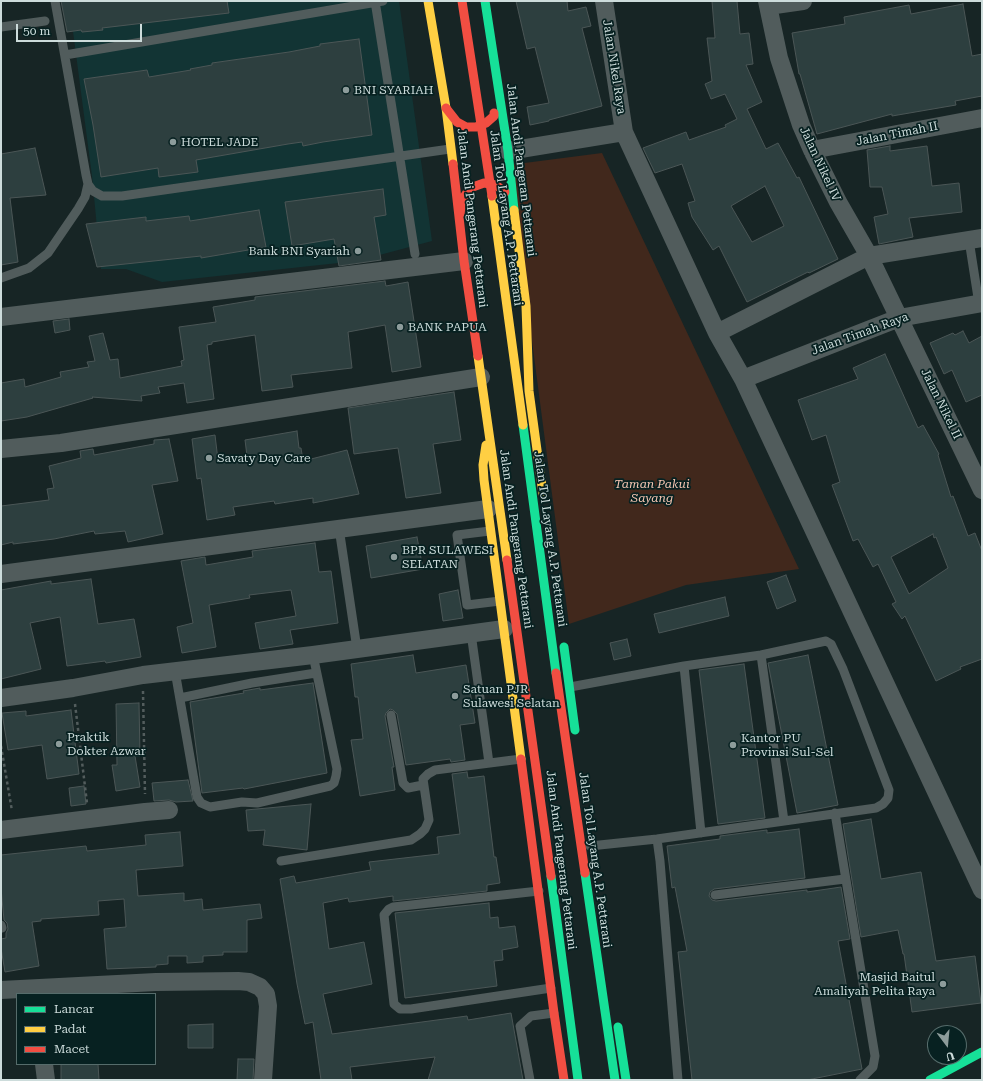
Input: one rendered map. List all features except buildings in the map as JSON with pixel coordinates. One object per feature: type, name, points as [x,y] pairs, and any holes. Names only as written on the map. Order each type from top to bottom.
[{"type":"main road","name":"Jalan Andi Pangerang Pettarani","points":[[428,1],[446,108],[464,261],[536,762],[578,1080]]},
{"type":"main road","name":"Jalan Tol Layang A.P. Pettarani","points":[[462,1],[491,192],[559,692],[615,1080]]},
{"type":"main road","name":"Jalan Andi Pangeran Pettarani","points":[[485,1],[508,151],[526,306],[529,390],[544,506]]},
{"type":"main road","points":[[446,108],[457,122],[466,127],[476,127],[486,123],[494,116],[500,94]]},
{"type":"main road","points":[[466,119],[469,135]]},
{"type":"main road","points":[[474,174],[478,198]]},
{"type":"main road","points":[[459,220],[462,200],[470,188],[484,183],[496,185],[506,192],[514,208]]},
{"type":"main road","points":[[487,426],[483,465],[490,531],[564,1080]]},
{"type":"main road","points":[[485,448],[525,730],[571,1080]]},
{"type":"main road","points":[[562,634],[576,739]]},
{"type":"main road","points":[[588,832],[596,885]]},
{"type":"main road","points":[[617,1018],[626,1080]]},
{"type":"main road","points":[[930,1080],[982,1052]]},
{"type":"street","name":"Jalan Nikel Raya","points":[[604,1],[624,132],[717,334],[742,379],[981,886]]},
{"type":"street","points":[[768,3],[803,1]]},
{"type":"street","name":"Jalan Nikel IV","points":[[768,3],[781,65],[801,125],[838,202],[868,256],[899,318]]},
{"type":"street","name":"Jalan Timah II","points":[[812,150],[982,118]]},
{"type":"street","points":[[508,151],[624,132]]},
{"type":"street","points":[[717,334],[868,256],[976,239]]},
{"type":"street","points":[[1,317],[464,261]]},
{"type":"street","name":"Jalan Timah Raya","points":[[742,379],[899,318],[980,303]]},
{"type":"street","name":"Jalan Nikel II","points":[[899,318],[982,490]]},
{"type":"street","points":[[1,449],[61,443],[481,377]]},
{"type":"street","points":[[1,574],[488,509]]},
{"type":"street","points":[[1,698],[73,688],[143,675],[313,656],[504,629]]},
{"type":"street","points":[[8,829],[169,810]]},
{"type":"street","points":[[1,990],[35,991],[156,982],[249,982],[260,987],[266,994],[268,1006],[263,1080]]},
{"type":"street","points":[[44,1065],[46,1080]]},
{"type":"lane","points":[[1,278],[29,268],[48,253],[85,197],[88,184],[55,1]]},
{"type":"lane","points":[[65,55],[378,1],[399,156],[415,254]]},
{"type":"lane","points":[[1,27],[45,21]]},
{"type":"lane","points":[[88,184],[93,191],[102,196],[122,196],[450,149]]},
{"type":"lane","points":[[976,239],[980,303]]},
{"type":"lane","points":[[339,528],[358,649]]},
{"type":"lane","points":[[490,531],[457,535],[458,543],[467,605],[500,601]]},
{"type":"lane","points":[[471,633],[489,763]]},
{"type":"lane","points":[[569,687],[684,666],[761,655],[826,641],[831,644],[843,669],[889,790],[886,801],[876,808],[657,839],[590,846]]},
{"type":"lane","points":[[761,655],[784,821]]},
{"type":"lane","points":[[175,671],[197,797],[201,803],[210,807],[242,802],[257,803],[330,786],[334,783],[337,769],[313,656]]},
{"type":"lane","points":[[684,666],[701,833]]},
{"type":"lane","points":[[180,698],[252,683],[316,673]]},
{"type":"lane","points":[[391,715],[403,783],[408,788],[423,785]]},
{"type":"lane","points":[[281,861],[411,840],[425,829],[429,820],[423,779],[430,772],[521,759]]},
{"type":"lane","points":[[834,814],[875,1056],[873,1067],[860,1080]]},
{"type":"lane","points":[[657,839],[678,1080]]},
{"type":"lane","points":[[715,895],[845,879]]},
{"type":"lane","points":[[539,891],[393,907],[389,909],[384,915],[394,1004],[400,1009],[411,1010],[551,988]]},
{"type":"lane","points":[[530,1080],[520,1026],[531,1016],[554,1013]]},
{"type":"path","points":[[143,675],[145,781]]},
{"type":"path","points":[[73,688],[89,819]]},
{"type":"path","points":[[1,746],[8,829]]},
{"type":"shaded area","points":[[69,1],[399,1],[432,241],[357,261],[162,282],[126,269],[101,269],[92,176]]},
{"type":"green space","name":"Taman Pakui Sayang","points":[[602,153],[799,569],[686,585],[569,624],[509,165]]},
{"type":"traffic: fast","points":[[485,1],[508,151],[514,210]]},
{"type":"traffic: fast","points":[[523,425],[556,673]]},
{"type":"traffic: fast","points":[[564,647],[575,730]]},
{"type":"traffic: fast","points":[[585,873],[615,1080]]},
{"type":"traffic: fast","points":[[551,876],[578,1080]]},
{"type":"traffic: fast","points":[[618,1027],[626,1080]]},
{"type":"traffic: fast","points":[[930,1080],[982,1052]]},
{"type":"traffic: slow","points":[[428,1],[446,108],[453,164]]},
{"type":"traffic: slow","points":[[492,196],[523,425]]},
{"type":"traffic: slow","points":[[514,210],[526,306],[529,391],[543,494]]},
{"type":"traffic: slow","points":[[478,356],[507,560]]},
{"type":"traffic: slow","points":[[486,445],[483,465],[484,480],[521,759]]},
{"type":"traffic: jam","points":[[462,1],[492,196]]},
{"type":"traffic: jam","points":[[446,108],[457,122],[466,127],[476,127],[486,123],[494,116],[494,113]]},
{"type":"traffic: jam","points":[[453,164],[464,261],[478,356]]},
{"type":"traffic: jam","points":[[460,214],[462,200],[470,188],[484,183],[496,185],[505,192]]},
{"type":"traffic: jam","points":[[507,560],[551,876]]},
{"type":"traffic: jam","points":[[556,673],[585,873]]},
{"type":"traffic: jam","points":[[521,759],[564,1080]]},
{"type":"place","name":"BNI SYARIAH","points":[[346,90]]},
{"type":"place","name":"HOTEL JADE","points":[[173,142]]},
{"type":"place","name":"Bank BNI Syariah","points":[[358,251]]},
{"type":"place","name":"BANK PAPUA","points":[[400,327]]},
{"type":"place","name":"Savaty Day Care","points":[[209,458]]},
{"type":"place","name":"BPR SULAWESI SELATAN","points":[[394,557]]},
{"type":"place","name":"Satuan PJR Sulawesi Selatan","points":[[455,696]]},
{"type":"place","name":"Praktik Dokter Azwar","points":[[59,744]]},
{"type":"place","name":"Kantor PU Provinsi Sul-Sel","points":[[733,745]]},
{"type":"place","name":"Masjid Baitul Amaliyah Pelita Raya","points":[[943,984]]}]
